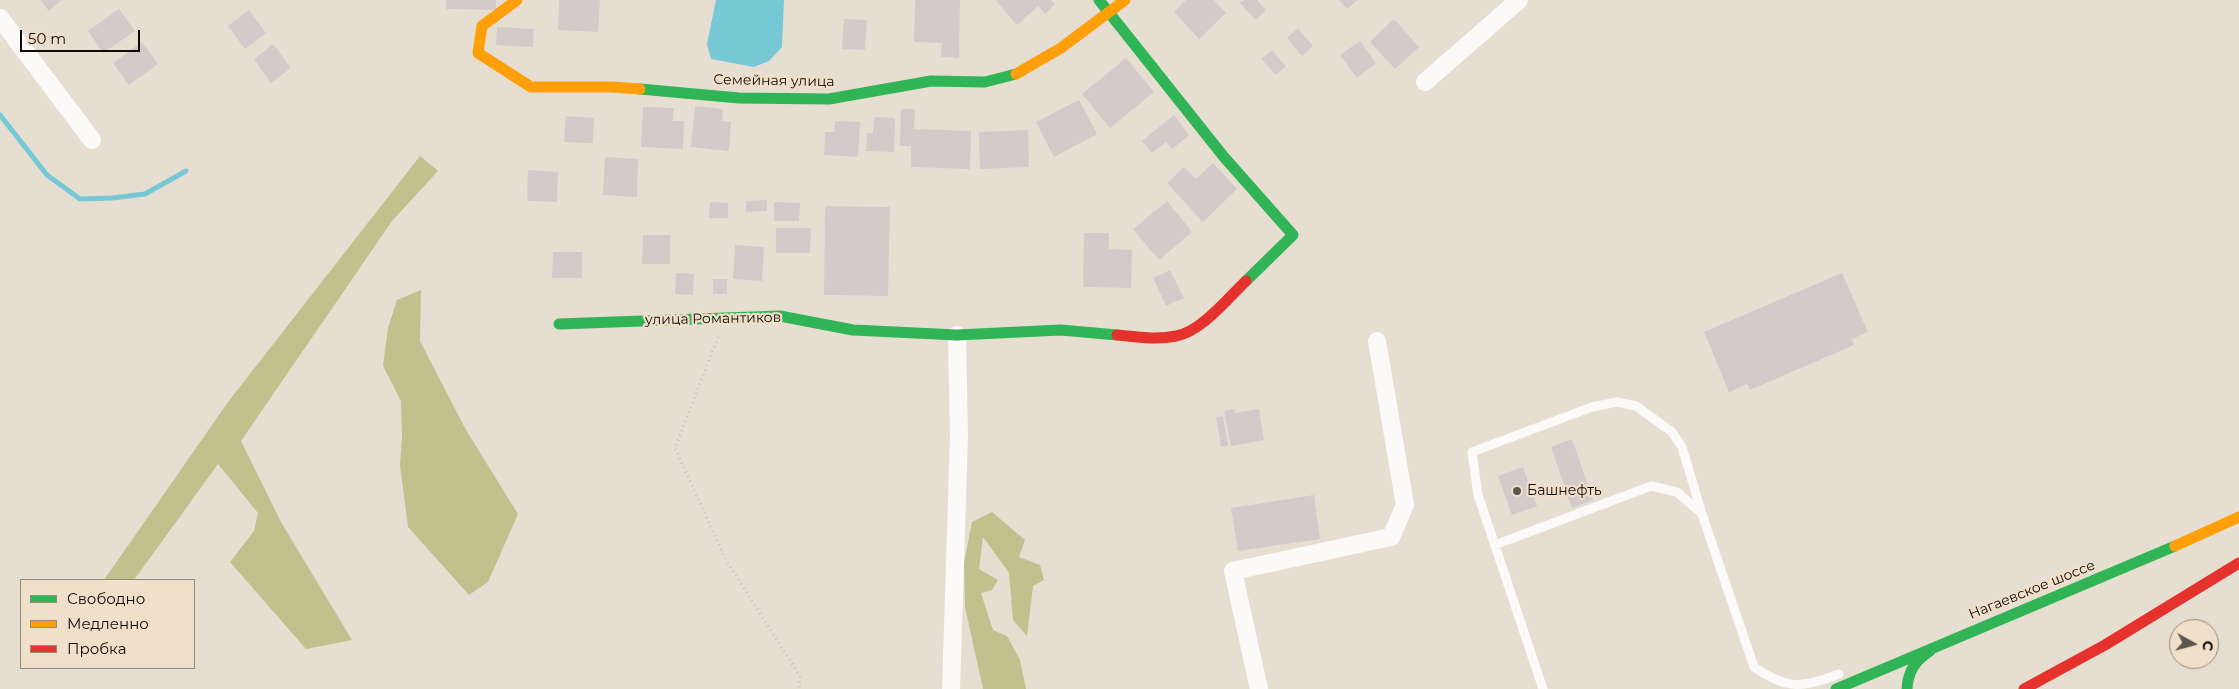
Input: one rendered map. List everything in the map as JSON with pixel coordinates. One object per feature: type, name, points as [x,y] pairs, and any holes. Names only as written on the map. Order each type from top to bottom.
[{"type":"street","name":"Семейная улица","points":[[517,0],[482,26],[478,53],[531,87],[612,87],[739,98],[829,99],[931,81],[985,82],[1012,77],[1061,48],[1125,0]]},
{"type":"street","points":[[1099,0],[1110,13]]},
{"type":"street","points":[[1425,82],[1519,0]]},
{"type":"street","name":"улица Романтиков","points":[[559,324],[780,316],[853,330],[957,335],[1061,330],[1152,338],[1178,336],[1202,323],[1293,235],[1224,157],[1110,13]]},
{"type":"street","points":[[0,18],[92,140]]},
{"type":"street","points":[[951,689],[959,445],[957,335]]},
{"type":"street","points":[[1259,689],[1233,571],[1391,537],[1405,504],[1377,340]]},
{"type":"street","name":"Нагаевское шоссе","points":[[1836,689],[1898,661],[2138,563],[2239,517]]},
{"type":"street","points":[[2024,689],[2105,645],[2239,563]]},
{"type":"street","points":[[1907,689],[1907,679],[1918,658],[1944,642]]},
{"type":"lane","points":[[1543,689],[1478,495],[1472,452],[1592,407],[1617,402],[1636,406],[1672,432],[1682,447],[1702,514],[1754,667],[1768,682],[1782,687],[1801,689],[1845,671]]},
{"type":"lane","points":[[1495,545],[1651,486],[1677,492],[1702,514]]},
{"type":"lane","points":[[1863,666],[1898,661]]},
{"type":"path","points":[[725,317],[675,448],[726,560],[800,676],[799,689]]},
{"type":"shaded area","points":[[420,156],[438,171],[392,221],[241,441],[281,522],[352,640],[306,649],[230,562],[254,531],[258,513],[218,464],[135,579],[105,579],[228,402]]},
{"type":"shaded area","points":[[421,290],[420,341],[466,430],[518,514],[488,582],[469,595],[408,527],[400,465],[402,436],[401,401],[383,366],[388,328],[397,300]]},
{"type":"shaded area","points":[[992,512],[1025,540],[1019,557],[1040,565],[1044,580],[1033,586],[1027,636],[1013,620],[1009,573],[983,537],[979,569],[998,580],[992,590],[981,593],[993,630],[1007,636],[1020,660],[1026,689],[983,689],[965,607],[964,563],[972,522]]},
{"type":"water","points":[[716,0],[784,0],[782,47],[769,61],[754,67],[711,59],[707,44]]},
{"type":"building","points":[[40,0],[62,0],[49,11]]},
{"type":"building","points":[[446,0],[496,0],[496,10],[446,9]]},
{"type":"building","points":[[559,0],[600,0],[598,32],[558,30]]},
{"type":"building","points":[[915,0],[960,0],[959,58],[941,57],[942,43],[914,42]]},
{"type":"building","points":[[997,0],[1051,0],[1055,4],[1045,14],[1038,6],[1017,25]]},
{"type":"building","points":[[1186,0],[1214,0],[1226,13],[1199,39],[1174,12]]},
{"type":"building","points":[[1244,0],[1257,0],[1266,10],[1255,20],[1240,3]]},
{"type":"building","points":[[1339,0],[1358,0],[1347,9]]},
{"type":"building","points":[[119,9],[135,31],[103,53],[88,31]]},
{"type":"building","points":[[249,10],[266,33],[245,49],[228,26]]},
{"type":"building","points":[[844,19],[867,20],[865,50],[842,49]]},
{"type":"building","points":[[1394,19],[1419,47],[1395,69],[1370,42]]},
{"type":"building","points":[[497,27],[534,29],[533,47],[496,45]]},
{"type":"building","points":[[1298,28],[1313,46],[1302,56],[1287,38]]},
{"type":"building","points":[[1360,41],[1376,63],[1357,78],[1340,55]]},
{"type":"building","points":[[142,42],[158,64],[129,85],[113,63]]},
{"type":"building","points":[[273,44],[291,68],[271,83],[254,59]]},
{"type":"building","points":[[1272,50],[1286,66],[1276,75],[1261,59]]},
{"type":"building","points":[[1126,58],[1154,92],[1110,128],[1082,94]]},
{"type":"building","points":[[1079,100],[1097,134],[1054,157],[1036,122]]},
{"type":"building","points":[[695,106],[723,109],[722,121],[731,122],[729,151],[691,147]]},
{"type":"building","points":[[643,107],[674,108],[673,121],[684,121],[683,149],[641,147]]},
{"type":"building","points":[[901,109],[915,109],[914,129],[971,131],[970,169],[911,167],[911,146],[900,146]]},
{"type":"building","points":[[1174,115],[1189,135],[1172,149],[1166,142],[1152,153],[1142,141]]},
{"type":"building","points":[[566,116],[594,118],[593,143],[564,142]]},
{"type":"building","points":[[874,117],[895,118],[894,152],[866,151],[867,133],[873,133]]},
{"type":"building","points":[[835,121],[860,122],[858,157],[824,155],[825,132],[834,132]]},
{"type":"building","points":[[1028,130],[1029,167],[980,169],[979,132]]},
{"type":"building","points":[[605,157],[638,159],[637,197],[603,195]]},
{"type":"building","points":[[1213,163],[1237,189],[1203,222],[1167,183],[1184,167],[1196,179]]},
{"type":"building","points":[[528,170],[558,172],[557,202],[527,201]]},
{"type":"building","points":[[767,200],[767,211],[746,212],[746,201]]},
{"type":"building","points":[[1167,201],[1192,232],[1159,260],[1133,229]]},
{"type":"building","points":[[710,202],[728,203],[728,218],[709,218]]},
{"type":"building","points":[[774,202],[800,203],[799,221],[774,221]]},
{"type":"building","points":[[825,206],[890,207],[888,296],[824,295]]},
{"type":"building","points":[[776,228],[811,228],[810,253],[776,253]]},
{"type":"building","points":[[1084,233],[1109,233],[1109,249],[1132,250],[1131,288],[1083,287]]},
{"type":"building","points":[[643,235],[670,235],[670,264],[642,264]]},
{"type":"building","points":[[735,245],[764,247],[762,281],[733,279]]},
{"type":"building","points":[[553,252],[582,252],[582,278],[552,278]]},
{"type":"building","points":[[1170,270],[1184,298],[1166,306],[1153,278]]},
{"type":"building","points":[[676,273],[694,274],[693,295],[675,294]]},
{"type":"building","points":[[1842,273],[1868,332],[1852,339],[1854,345],[1750,390],[1747,384],[1729,392],[1704,332]]},
{"type":"building","points":[[713,279],[727,279],[727,294],[713,294]]},
{"type":"building","points":[[1235,409],[1235,413],[1259,409],[1264,440],[1231,446],[1224,411]]},
{"type":"building","points":[[1223,416],[1228,445],[1221,447],[1216,417]]},
{"type":"building","points":[[1572,439],[1593,500],[1572,508],[1551,447]]},
{"type":"building","name":"Башнефть","points":[[1523,467],[1537,506],[1512,515],[1498,476]]},
{"type":"building","points":[[1314,495],[1320,539],[1238,551],[1231,508]]},
{"type":"waterway","points":[[0,115],[47,175],[80,199],[145,194],[186,171]]},
{"type":"traffic: fast","points":[[1099,0],[1224,157],[1293,235],[1246,281]]},
{"type":"traffic: fast","points":[[640,89],[739,98],[829,99],[931,81],[985,82],[1016,74]]},
{"type":"traffic: fast","points":[[559,324],[780,316],[853,330],[957,335],[1061,330],[1117,335]]},
{"type":"traffic: fast","points":[[1836,689],[2175,546]]},
{"type":"traffic: fast","points":[[1907,689],[1913,667],[1930,651]]},
{"type":"traffic: slow","points":[[517,0],[482,26],[478,53],[531,87],[640,89]]},
{"type":"traffic: slow","points":[[1016,74],[1061,48],[1125,0]]},
{"type":"traffic: slow","points":[[2175,546],[2239,517]]},
{"type":"traffic: jam","points":[[1117,335],[1162,338],[1185,333],[1195,328],[1214,313],[1246,281]]},
{"type":"traffic: jam","points":[[2024,689],[2105,645],[2239,563]]},
{"type":"place","name":"Башнефть","points":[[1517,491]]}]
